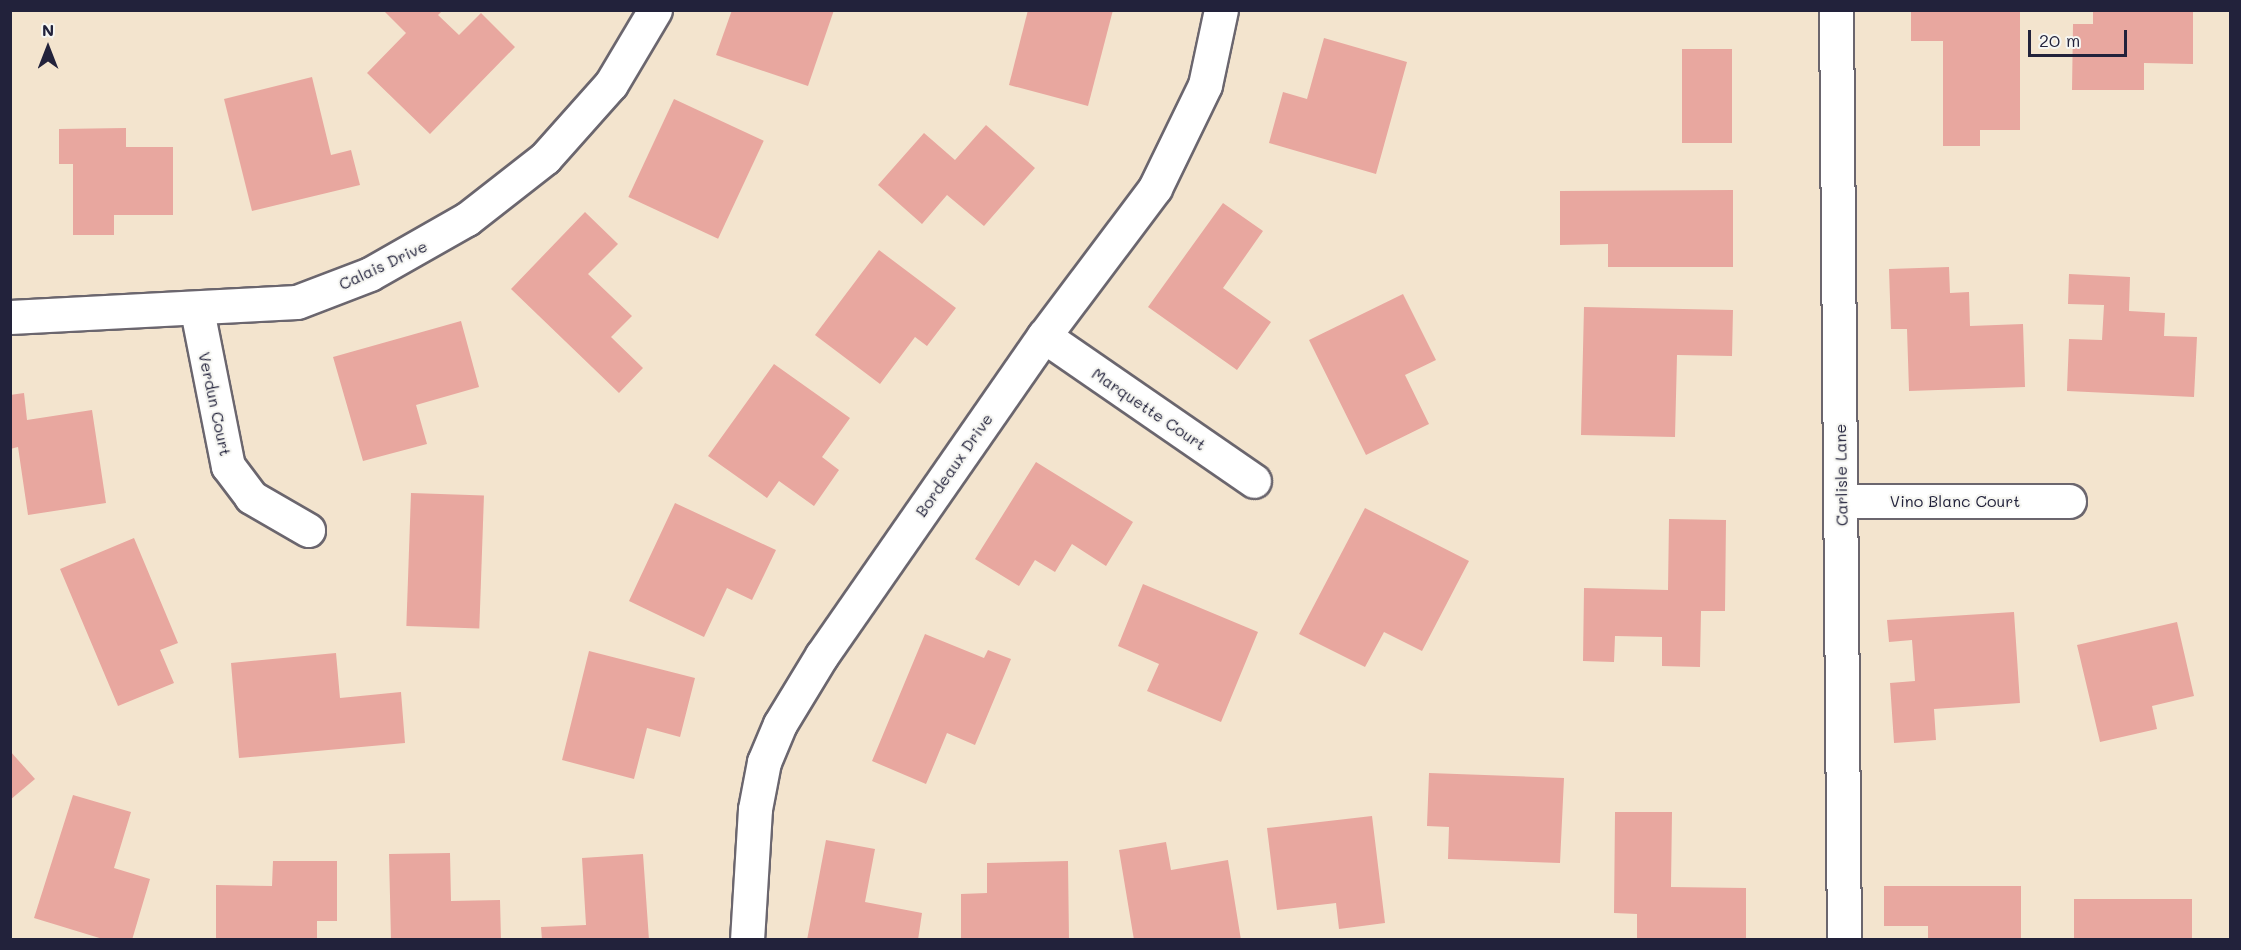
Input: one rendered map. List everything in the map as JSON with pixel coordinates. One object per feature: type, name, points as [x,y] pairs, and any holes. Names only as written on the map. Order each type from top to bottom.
[{"type":"street","name":"Calais Drive","points":[[10,317],[197,310],[297,302],[420,250],[512,187],[576,128],[611,84],[655,10]]},
{"type":"street","name":"Bordeaux Drive","points":[[747,939],[755,809],[764,762],[780,724],[822,655],[1044,336],[1155,188],[1205,86],[1221,10]]},
{"type":"street","name":"Carlisle Lane","points":[[1836,10],[1844,939]]},
{"type":"street","name":"Verdun Court","points":[[197,310],[228,466],[251,497],[308,530]]},
{"type":"street","name":"Marquette Court","points":[[1044,336],[1254,481]]},
{"type":"street","name":"Vino Blanc Court","points":[[1842,501],[2069,501]]},
{"type":"building","points":[[383,10],[443,10],[438,15],[459,35],[481,13],[515,47],[430,134],[367,73],[406,33]]},
{"type":"building","points":[[732,10],[834,10],[808,86],[716,55]]},
{"type":"building","points":[[1028,10],[1113,10],[1088,106],[1009,85]]},
{"type":"building","points":[[1911,10],[2020,10],[2020,130],[1980,130],[1980,146],[1943,146],[1943,41],[1911,41]]},
{"type":"building","points":[[2093,10],[2193,10],[2193,64],[2144,63],[2144,90],[2072,90],[2073,24],[2093,24]]},
{"type":"building","points":[[1324,38],[1407,62],[1376,174],[1269,143],[1283,92],[1307,99]]},
{"type":"building","points":[[1682,49],[1732,49],[1732,143],[1682,143]]},
{"type":"building","points":[[312,77],[331,155],[351,150],[360,185],[252,211],[224,99]]},
{"type":"building","points":[[674,99],[764,141],[718,239],[628,197]]},
{"type":"building","points":[[986,125],[1035,168],[984,226],[947,195],[922,224],[878,185],[924,133],[955,160]]},
{"type":"building","points":[[126,128],[126,147],[173,147],[173,215],[114,215],[114,235],[73,235],[73,164],[59,164],[59,129]]},
{"type":"building","points":[[1733,190],[1733,267],[1608,267],[1608,244],[1560,245],[1560,191]]},
{"type":"building","points":[[1223,203],[1263,231],[1223,288],[1271,322],[1237,370],[1148,307]]},
{"type":"building","points":[[585,212],[618,244],[588,274],[632,316],[611,337],[643,368],[619,393],[511,289]]},
{"type":"building","points":[[879,250],[956,308],[927,346],[915,337],[880,384],[815,335]]},
{"type":"building","points":[[1949,267],[1950,293],[1969,292],[1970,326],[2023,324],[2025,387],[1909,391],[1907,329],[1891,329],[1889,269]]},
{"type":"building","points":[[2069,274],[2130,277],[2129,311],[2165,313],[2164,336],[2197,337],[2194,397],[2067,391],[2069,339],[2102,340],[2104,305],[2068,304]]},
{"type":"building","points":[[1403,294],[1436,360],[1405,375],[1429,424],[1366,455],[1309,340]]},
{"type":"building","points":[[1584,307],[1733,310],[1732,356],[1677,355],[1675,437],[1581,435]]},
{"type":"building","points":[[461,321],[479,387],[416,405],[427,444],[363,461],[333,357]]},
{"type":"building","points":[[774,364],[850,418],[822,457],[839,470],[814,506],[779,481],[767,498],[708,456]]},
{"type":"building","points":[[24,393],[27,420],[92,410],[106,503],[28,515],[18,447],[10,449],[10,395]]},
{"type":"building","points":[[1036,462],[1133,522],[1106,566],[1072,544],[1055,572],[1035,560],[1019,586],[975,559]]},
{"type":"building","points":[[411,493],[484,496],[479,628],[406,626]]},
{"type":"building","points":[[675,503],[776,550],[752,600],[727,588],[704,637],[629,601]]},
{"type":"building","points":[[1365,508],[1469,561],[1422,651],[1384,632],[1365,667],[1299,634]]},
{"type":"building","points":[[1669,519],[1726,520],[1725,611],[1701,611],[1700,667],[1662,666],[1662,637],[1615,636],[1614,662],[1583,661],[1584,588],[1668,590]]},
{"type":"building","points":[[134,538],[178,643],[160,650],[174,683],[118,706],[60,569]]},
{"type":"building","points":[[1143,584],[1258,632],[1221,722],[1147,691],[1159,664],[1118,646]]},
{"type":"building","points":[[2014,612],[2020,703],[1934,709],[1936,740],[1894,743],[1890,683],[1915,681],[1912,640],[1889,642],[1887,620]]},
{"type":"building","points":[[2177,622],[2194,696],[2152,706],[2157,729],[2100,742],[2077,645]]},
{"type":"building","points":[[925,634],[984,658],[988,650],[1011,659],[975,745],[947,733],[926,784],[872,761]]},
{"type":"building","points":[[589,651],[695,678],[680,737],[647,728],[634,779],[562,760]]},
{"type":"building","points":[[336,653],[340,698],[401,692],[405,743],[239,758],[231,663]]},
{"type":"building","points":[[10,751],[35,779],[10,800]]},
{"type":"building","points":[[1429,773],[1564,778],[1560,863],[1448,859],[1449,827],[1427,826]]},
{"type":"building","points":[[73,795],[131,812],[114,868],[150,879],[132,940],[106,940],[34,918]]},
{"type":"building","points":[[1615,812],[1672,812],[1671,887],[1746,888],[1746,940],[1637,940],[1637,914],[1614,913]]},
{"type":"building","points":[[1372,816],[1385,923],[1339,929],[1336,903],[1277,910],[1267,828]]},
{"type":"building","points":[[826,840],[875,849],[865,902],[922,913],[918,940],[807,940]]},
{"type":"building","points":[[1166,842],[1171,870],[1228,860],[1241,940],[1134,940],[1119,850]]},
{"type":"building","points":[[450,853],[451,901],[500,900],[501,940],[391,940],[389,854]]},
{"type":"building","points":[[643,854],[649,940],[542,940],[541,927],[586,925],[582,858]]},
{"type":"building","points":[[273,861],[337,861],[337,921],[317,921],[317,940],[216,940],[216,885],[272,886]]},
{"type":"building","points":[[1068,861],[1069,940],[961,940],[961,894],[987,893],[987,863]]},
{"type":"building","points":[[1884,886],[2021,886],[2021,940],[1928,940],[1928,926],[1884,926]]},
{"type":"building","points":[[2074,899],[2192,899],[2192,940],[2074,940]]}]
